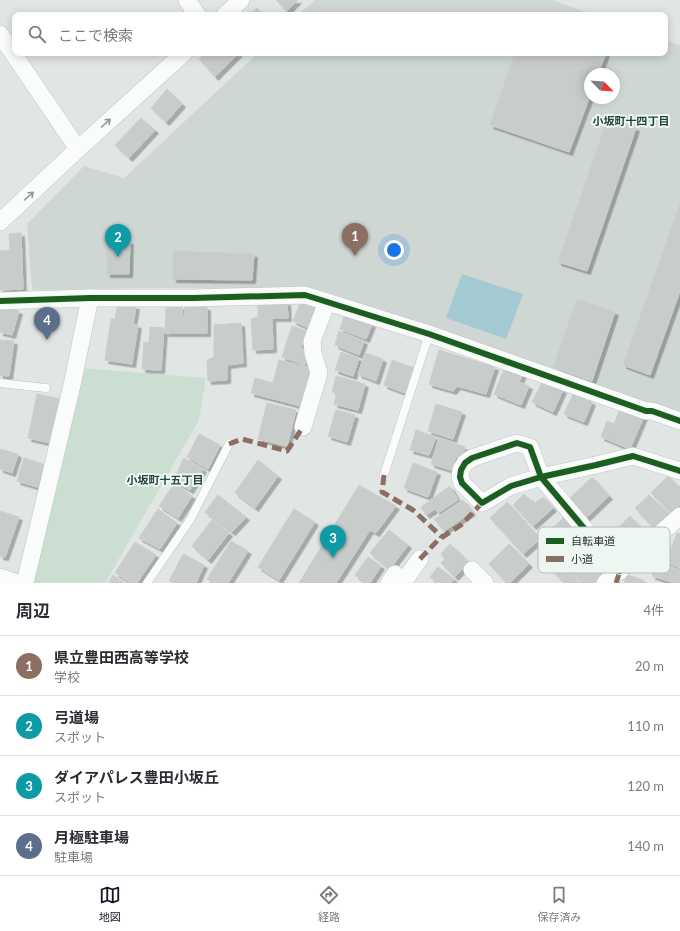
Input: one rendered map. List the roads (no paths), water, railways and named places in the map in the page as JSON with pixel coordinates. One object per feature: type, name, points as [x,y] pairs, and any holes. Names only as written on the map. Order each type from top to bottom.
[{"type":"street","points":[[187,0],[195,12]]},
{"type":"street","points":[[228,12],[241,0]]},
{"type":"street","points":[[0,34],[12,52]]},
{"type":"street","points":[[15,56],[78,149]]},
{"type":"street","points":[[2,216],[181,56]]},
{"type":"street","points":[[0,301],[90,298],[194,298],[304,295],[429,334],[646,411],[652,411],[680,421]]},
{"type":"street","points":[[25,583],[72,385],[90,298]]},
{"type":"street","points":[[303,427],[319,373],[313,352],[312,341],[327,302]]},
{"type":"street","points":[[583,527],[541,477],[530,448],[517,443],[472,458],[465,463],[461,470],[460,477],[462,483],[482,503],[511,486],[541,477],[596,466],[633,456],[680,471]]},
{"type":"street","points":[[668,527],[680,516]]},
{"type":"street","points":[[389,583],[395,574],[403,582],[420,559]]},
{"type":"street","points":[[472,570],[485,583]]},
{"type":"street","points":[[605,583],[618,573]]},
{"type":"street","points":[[0,577],[17,583]]},
{"type":"lane","points":[[384,474],[429,334]]},
{"type":"lane","points":[[0,383],[46,388]]},
{"type":"lane","points":[[147,583],[190,520],[229,444]]},
{"type":"water","points":[[462,274],[523,294],[506,339],[446,318]]},
{"type":"place","name":"県立豊田西高等学校","points":[[355,256]]},
{"type":"place","name":"弓道場","points":[[118,257]]},
{"type":"place","name":"月極駐車場","points":[[47,340]]},
{"type":"place","name":"ダイアパレス豊田小坂丘","points":[[333,558]]},
{"type":"district","name":"小坂町十四丁目","points":[[631,121]]},
{"type":"district","name":"小坂町十五丁目","points":[[165,480]]}]
